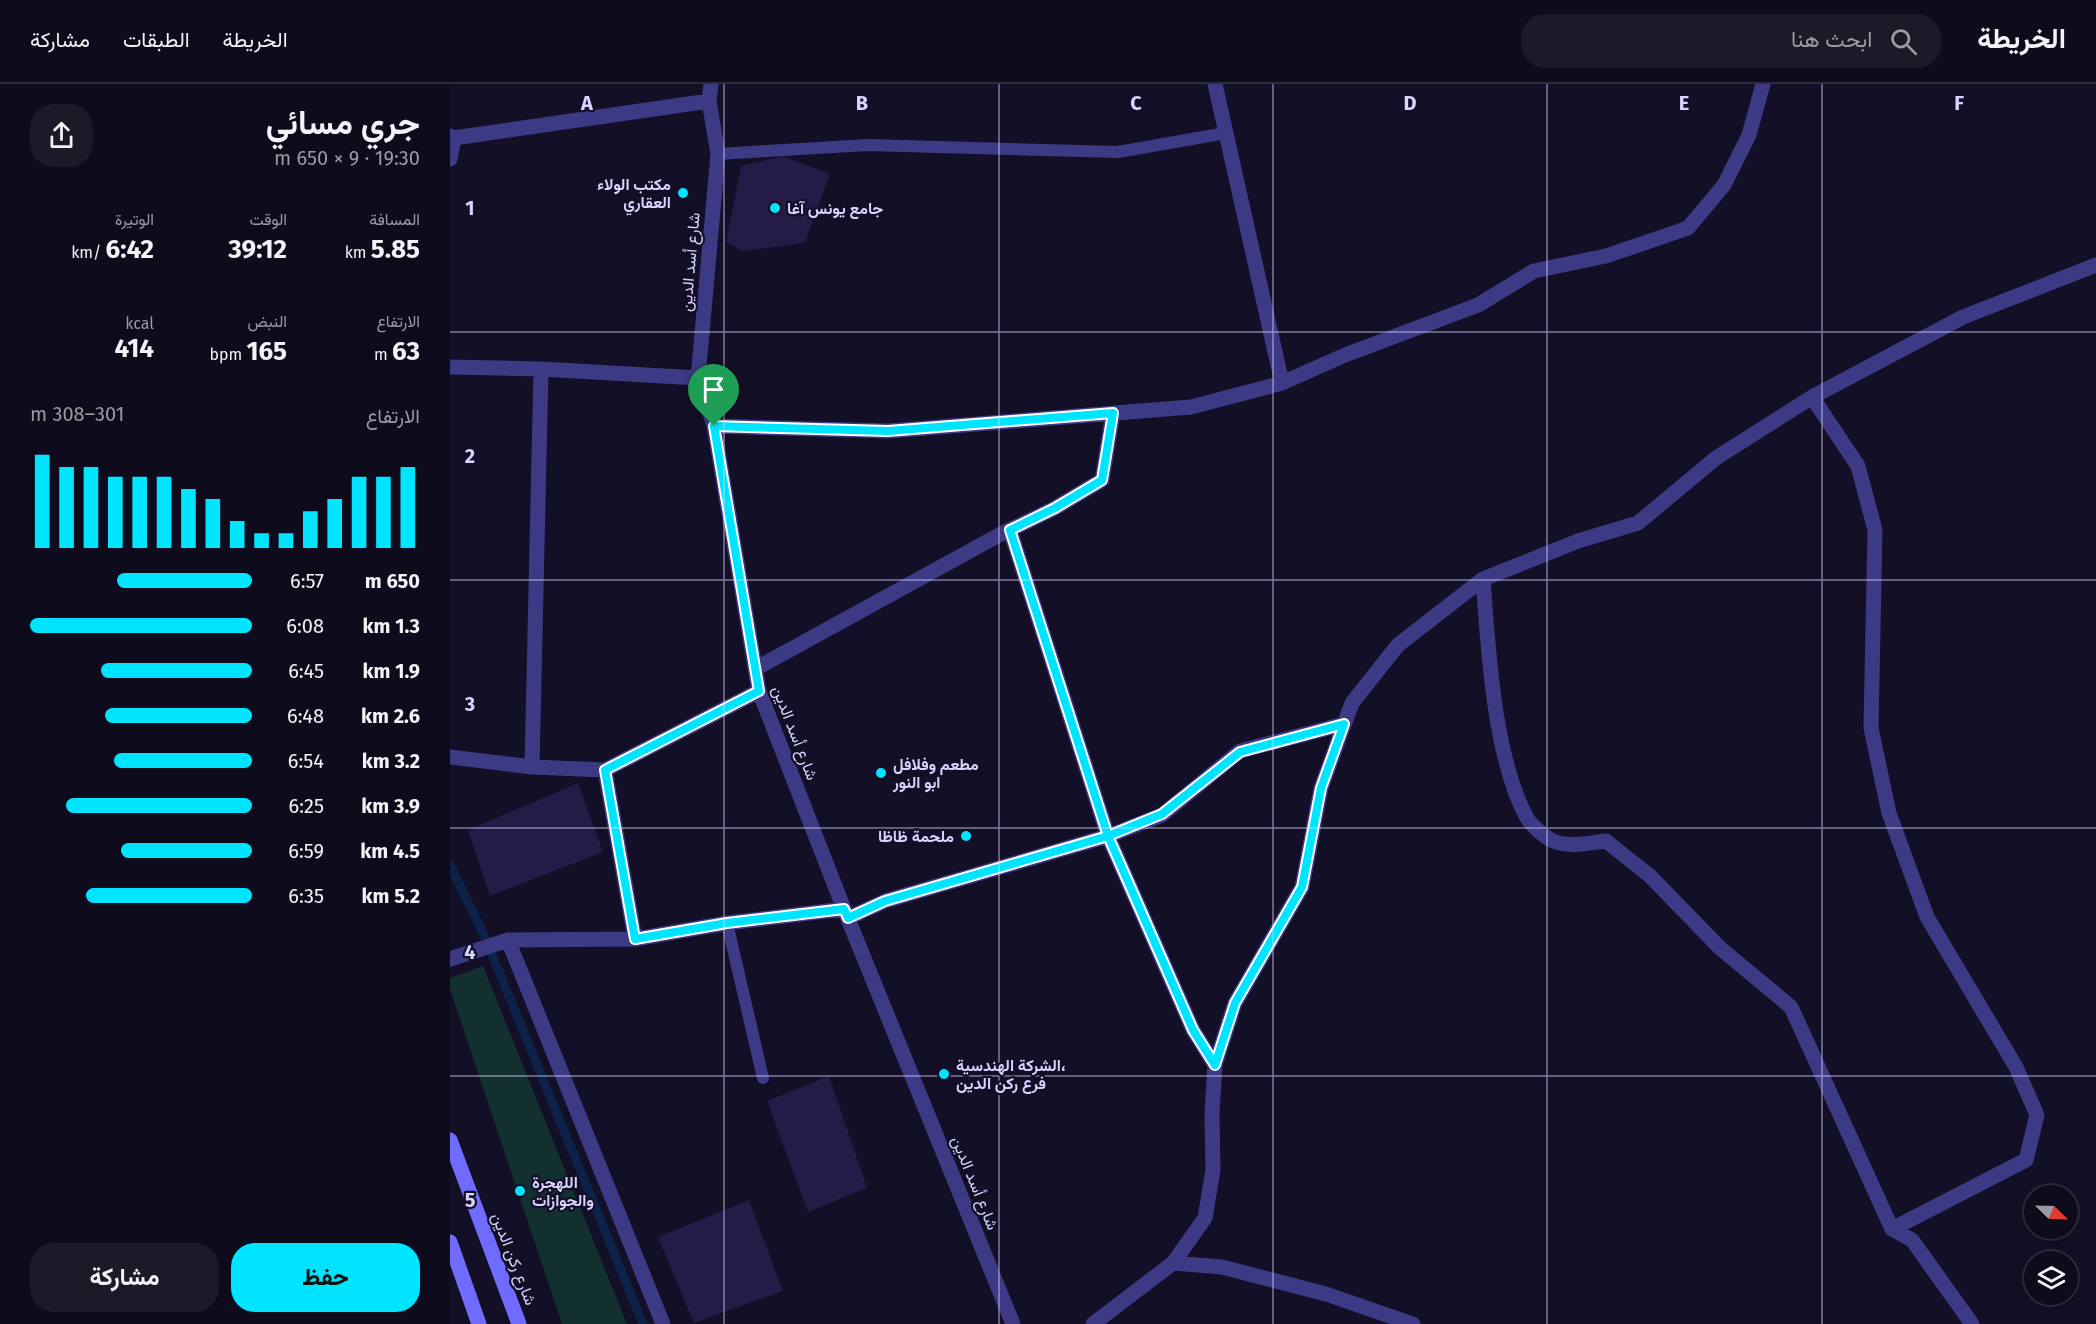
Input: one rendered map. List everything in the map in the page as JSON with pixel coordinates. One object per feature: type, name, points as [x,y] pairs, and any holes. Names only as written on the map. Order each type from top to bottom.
[{"type":"main road","name":"شارع ركن الدين","points":[[450,1140],[519,1324]]},
{"type":"main road","points":[[450,1242],[479,1324]]},
{"type":"street","name":"شارع أسد الدين","points":[[711,84],[709,101],[718,154],[698,378],[714,426],[759,691],[846,913],[1013,1324]]},
{"type":"street","points":[[1215,84],[1282,383]]},
{"type":"street","points":[[714,426],[888,431],[1191,407],[1282,383],[1345,355],[1478,305],[1534,271],[1606,256],[1688,228],[1724,185],[1749,135],[1763,84]]},
{"type":"street","points":[[450,159],[452,137],[709,101]]},
{"type":"street","points":[[1093,1324],[1173,1263],[1205,1218],[1213,1170],[1212,1113],[1215,1065],[1235,1003],[1302,887],[1321,788],[1352,703],[1398,645],[1483,579],[1578,541],[1638,522],[1716,458],[1812,397],[1963,317],[2096,265]]},
{"type":"street","points":[[450,367],[541,369],[698,378]]},
{"type":"street","points":[[532,766],[541,369]]},
{"type":"street","points":[[1812,397],[1858,466],[1875,530],[1871,728],[1889,813],[1927,917],[2016,1067],[2037,1115],[2026,1160],[1892,1229]]},
{"type":"street","points":[[755,669],[1010,530],[1055,508],[1102,480],[1113,413]]},
{"type":"street","points":[[1010,530],[1108,836],[1193,1030],[1215,1065]]},
{"type":"street","points":[[1483,579],[1490,663],[1507,763],[1528,820],[1552,841],[1578,844],[1606,841],[1650,876],[1720,948],[1791,1007],[1892,1229],[1912,1240],[1972,1324]]},
{"type":"street","points":[[450,757],[532,766],[605,770],[759,691]]},
{"type":"street","points":[[450,959],[508,940],[635,939],[727,923],[846,913],[1108,836],[1162,814],[1240,752],[1344,724]]},
{"type":"street","points":[[605,770],[635,939]]},
{"type":"street","points":[[508,940],[663,1324]]},
{"type":"street","points":[[1173,1263],[1222,1267],[1326,1294],[1413,1324]]},
{"type":"lane","points":[[718,154],[868,145],[1118,152],[1226,133]]},
{"type":"lane","points":[[727,923],[763,1078]]},
{"type":"green space","points":[[483,966],[627,1324],[562,1324],[450,989],[450,978]]},
{"type":"building","name":"جامع يونس آغا","points":[[782,156],[830,174],[805,243],[743,251],[726,242],[741,166]]},
{"type":"building","points":[[578,783],[603,852],[490,896],[468,830]]},
{"type":"building","points":[[829,1076],[867,1188],[808,1212],[767,1101]]},
{"type":"building","points":[[749,1200],[783,1291],[694,1323],[658,1237]]},
{"type":"waterway","points":[[450,865],[484,935],[643,1324]]},
{"type":"place","name":"مكتب الولاء العقاري","points":[[683,193]]},
{"type":"place","name":"جامع يونس آغا","points":[[775,208]]},
{"type":"place","name":"مطعم وفلافل ابو النور","points":[[881,773]]},
{"type":"place","name":"ملحمة ظاظا","points":[[966,836]]},
{"type":"place","name":"الشركة الهندسية، فرع ركن الدين","points":[[944,1074]]},
{"type":"place","name":"اللهجرة والجوازات","points":[[520,1191]]},
{"type":"route","points":[[714,426],[759,691],[605,770],[635,939],[727,923],[844,909],[848,918],[885,901],[1108,836],[1193,1030],[1215,1065],[1235,1003],[1302,887],[1321,788],[1344,724],[1240,752],[1162,814],[1108,836],[1010,530],[1055,508],[1102,480],[1113,413],[888,431],[714,426]]}]
